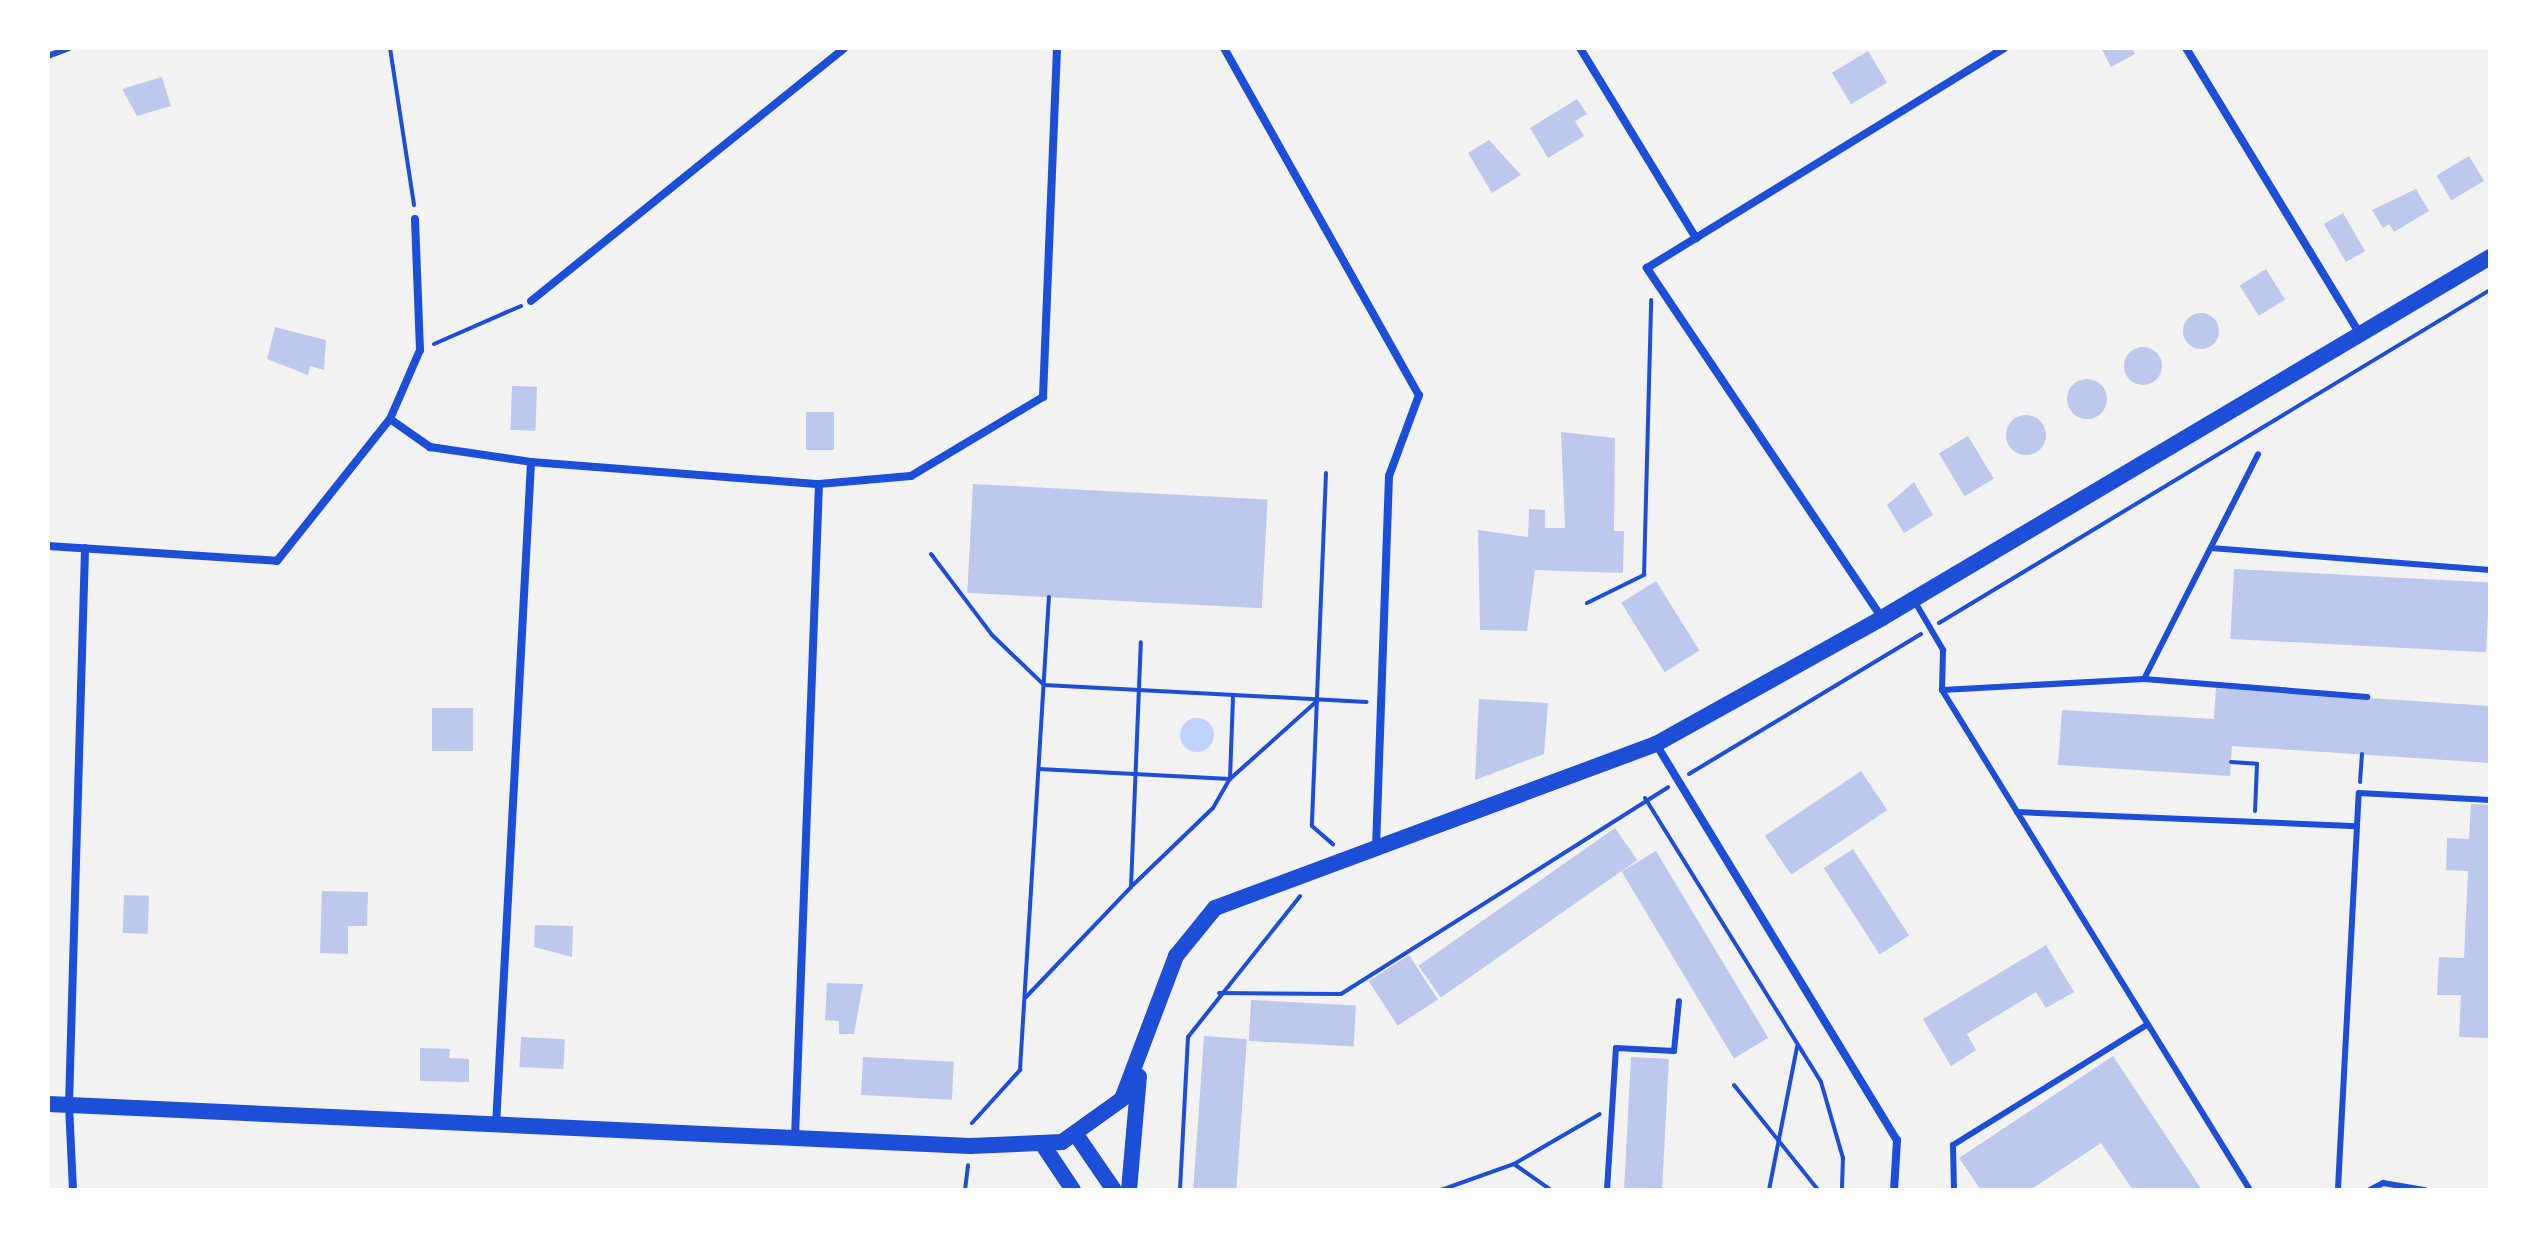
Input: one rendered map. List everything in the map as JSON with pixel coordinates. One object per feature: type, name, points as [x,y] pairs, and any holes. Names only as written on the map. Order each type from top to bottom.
[{"type":"main road","points":[[48,1104],[496,1127],[795,1138],[1043,1145],[1077,1136],[1114,1110],[1139,1066],[1176,956],[1199,921],[1235,897],[1345,854],[1656,744],[1882,618],[2490,257]]},
{"type":"main road","points":[[1129,1190],[1139,1066]]},
{"type":"main road","points":[[1077,1136],[1114,1190]]},
{"type":"main road","points":[[1043,1145],[1073,1190]]},
{"type":"street","points":[[531,301],[844,48]]},
{"type":"street","points":[[390,419],[430,447],[531,462],[819,484],[911,476],[1043,397],[1057,48]]},
{"type":"street","points":[[1224,48],[1419,395],[1389,476],[1376,844]]},
{"type":"street","points":[[1580,48],[1696,238]]},
{"type":"street","points":[[1882,618],[1647,268],[2004,48]]},
{"type":"street","points":[[2186,48],[2359,333]]},
{"type":"street","points":[[48,546],[277,561],[390,419],[420,350],[415,219]]},
{"type":"street","points":[[496,1127],[531,462]]},
{"type":"street","points":[[795,1138],[819,484]]},
{"type":"street","points":[[73,1190],[69,1105],[85,548]]},
{"type":"street","points":[[1656,744],[1897,1140],[1894,1190]]},
{"type":"lane","points":[[48,56],[69,48]]},
{"type":"lane","points":[[2144,679],[2258,454]]},
{"type":"lane","points":[[2211,548],[2490,570]]},
{"type":"lane","points":[[1914,599],[1943,650],[1942,690],[2250,1190]]},
{"type":"lane","points":[[1942,690],[2144,679],[2367,697]]},
{"type":"lane","points":[[2338,1190],[2359,793],[2490,800]]},
{"type":"lane","points":[[2017,812],[2357,826]]},
{"type":"lane","points":[[1607,1190],[1616,1048],[1674,1051],[1679,1001]]},
{"type":"lane","points":[[1954,1190],[1953,1145],[2148,1024]]},
{"type":"lane","points":[[2370,1190],[2383,1183],[2425,1190]]},
{"type":"path","points":[[390,48],[415,219]]},
{"type":"path","points":[[1587,603],[1644,575],[1653,287],[1647,268]]},
{"type":"path","points":[[1219,993],[1341,994],[1645,798],[1931,629],[2490,290]]},
{"type":"path","points":[[420,350],[531,301]]},
{"type":"path","points":[[1326,473],[1312,826],[1345,854]]},
{"type":"path","points":[[931,554],[992,635],[1044,685],[1382,703]]},
{"type":"path","points":[[972,1123],[1020,1070],[1049,597]]},
{"type":"path","points":[[1131,887],[1141,642]]},
{"type":"path","points":[[1230,779],[1233,696]]},
{"type":"path","points":[[1024,999],[1131,887],[1213,808],[1230,779],[1318,700]]},
{"type":"path","points":[[2359,793],[2362,754]]},
{"type":"path","points":[[2231,762],[2257,764],[2254,822]]},
{"type":"path","points":[[1039,769],[1230,779]]},
{"type":"path","points":[[1645,798],[1798,1045],[1830,1112],[1843,1158],[1842,1190]]},
{"type":"path","points":[[1180,1190],[1188,1037],[1219,993],[1250,966],[1299,896],[1313,891]]},
{"type":"path","points":[[1769,1190],[1798,1045]]},
{"type":"path","points":[[1734,1085],[1777,1143],[1818,1190]]},
{"type":"path","points":[[1441,1190],[1514,1164],[1612,1107]]},
{"type":"path","points":[[965,1190],[968,1162]]},
{"type":"path","points":[[1514,1164],[1551,1190]]},
{"type":"water","points":[[1197,718],[1209,723],[1214,735],[1209,747],[1197,752],[1185,747],[1180,735],[1185,723]]},
{"type":"building","points":[[2101,48],[2132,48],[2135,54],[2111,67]]},
{"type":"building","points":[[1868,51],[1887,83],[1851,104],[1832,73]]},
{"type":"building","points":[[162,77],[171,106],[137,116],[122,89]]},
{"type":"building","points":[[1577,99],[1587,114],[1575,121],[1584,136],[1548,158],[1530,128]]},
{"type":"building","points":[[1489,140],[1521,175],[1492,193],[1468,153]]},
{"type":"building","points":[[2469,156],[2484,181],[2451,200],[2436,176]]},
{"type":"building","points":[[2416,189],[2429,211],[2394,232],[2389,224],[2383,228],[2372,210]]},
{"type":"building","points":[[2343,213],[2365,251],[2346,262],[2324,224]]},
{"type":"building","points":[[2266,269],[2285,300],[2259,316],[2240,285]]},
{"type":"building","points":[[2201,313],[2214,318],[2219,331],[2214,344],[2201,349],[2188,344],[2183,331],[2188,318]]},
{"type":"building","points":[[275,327],[326,340],[324,370],[310,366],[308,375],[267,359]]},
{"type":"building","points":[[2143,347],[2157,352],[2162,366],[2157,380],[2143,385],[2129,380],[2124,366],[2129,352]]},
{"type":"building","points":[[2087,379],[2101,385],[2107,399],[2101,413],[2087,419],[2073,413],[2067,399],[2073,385]]},
{"type":"building","points":[[512,386],[537,387],[535,431],[510,430]]},
{"type":"building","points":[[806,412],[834,412],[834,450],[806,450]]},
{"type":"building","points":[[2026,415],[2040,421],[2046,435],[2040,449],[2026,455],[2012,449],[2006,435],[2012,421]]},
{"type":"building","points":[[1561,432],[1615,438],[1614,531],[1624,531],[1623,573],[1535,570],[1527,631],[1480,630],[1478,530],[1528,537],[1529,509],[1545,510],[1545,528],[1565,528]]},
{"type":"building","points":[[1968,436],[1994,479],[1965,496],[1939,454]]},
{"type":"building","points":[[1914,482],[1933,515],[1904,533],[1887,505]]},
{"type":"building","points":[[973,484],[1268,499],[1262,608],[967,593]]},
{"type":"building","points":[[2234,569],[2490,582],[2486,652],[2230,639]]},
{"type":"building","points":[[1656,581],[1699,651],[1665,672],[1621,603]]},
{"type":"building","points":[[2216,688],[2490,706],[2490,763],[2232,746],[2230,776],[2058,765],[2062,710],[2214,719]]},
{"type":"building","points":[[1479,699],[1548,703],[1544,754],[1475,780]]},
{"type":"building","points":[[432,708],[473,708],[473,751],[432,751]]},
{"type":"building","points":[[1861,771],[1887,810],[1791,875],[1765,836]]},
{"type":"building","points":[[2471,804],[2490,805],[2490,1038],[2459,1037],[2461,995],[2437,995],[2439,957],[2464,958],[2468,871],[2446,870],[2447,838],[2469,839]]},
{"type":"building","points":[[1615,828],[1637,860],[1441,998],[1418,966]]},
{"type":"building","points":[[1853,849],[1909,935],[1880,954],[1824,868]]},
{"type":"building","points":[[1656,851],[1768,1038],[1734,1058],[1622,872]]},
{"type":"building","points":[[322,891],[368,892],[367,926],[348,926],[348,954],[320,953]]},
{"type":"building","points":[[124,895],[149,896],[148,934],[123,933]]},
{"type":"building","points":[[535,925],[573,926],[572,957],[534,947]]},
{"type":"building","points":[[2046,945],[2074,992],[2046,1008],[2036,992],[1967,1034],[1976,1050],[1951,1066],[1923,1019]]},
{"type":"building","points":[[1409,955],[1438,999],[1398,1026],[1369,981]]},
{"type":"building","points":[[827,983],[863,984],[854,1034],[839,1034],[839,1021],[825,1020]]},
{"type":"building","points":[[1251,1000],[1356,1005],[1354,1046],[1249,1041]]},
{"type":"building","points":[[1204,1036],[1247,1039],[1236,1190],[1193,1190]]},
{"type":"building","points":[[521,1037],[565,1039],[563,1069],[519,1067]]},
{"type":"building","points":[[420,1048],[450,1049],[449,1058],[469,1059],[469,1082],[420,1081]]},
{"type":"building","points":[[2113,1056],[2202,1190],[2133,1190],[2101,1143],[2030,1190],[1981,1190],[1959,1158]]},
{"type":"building","points":[[863,1057],[954,1062],[952,1100],[861,1095]]},
{"type":"building","points":[[1631,1057],[1669,1059],[1662,1190],[1624,1190]]}]
